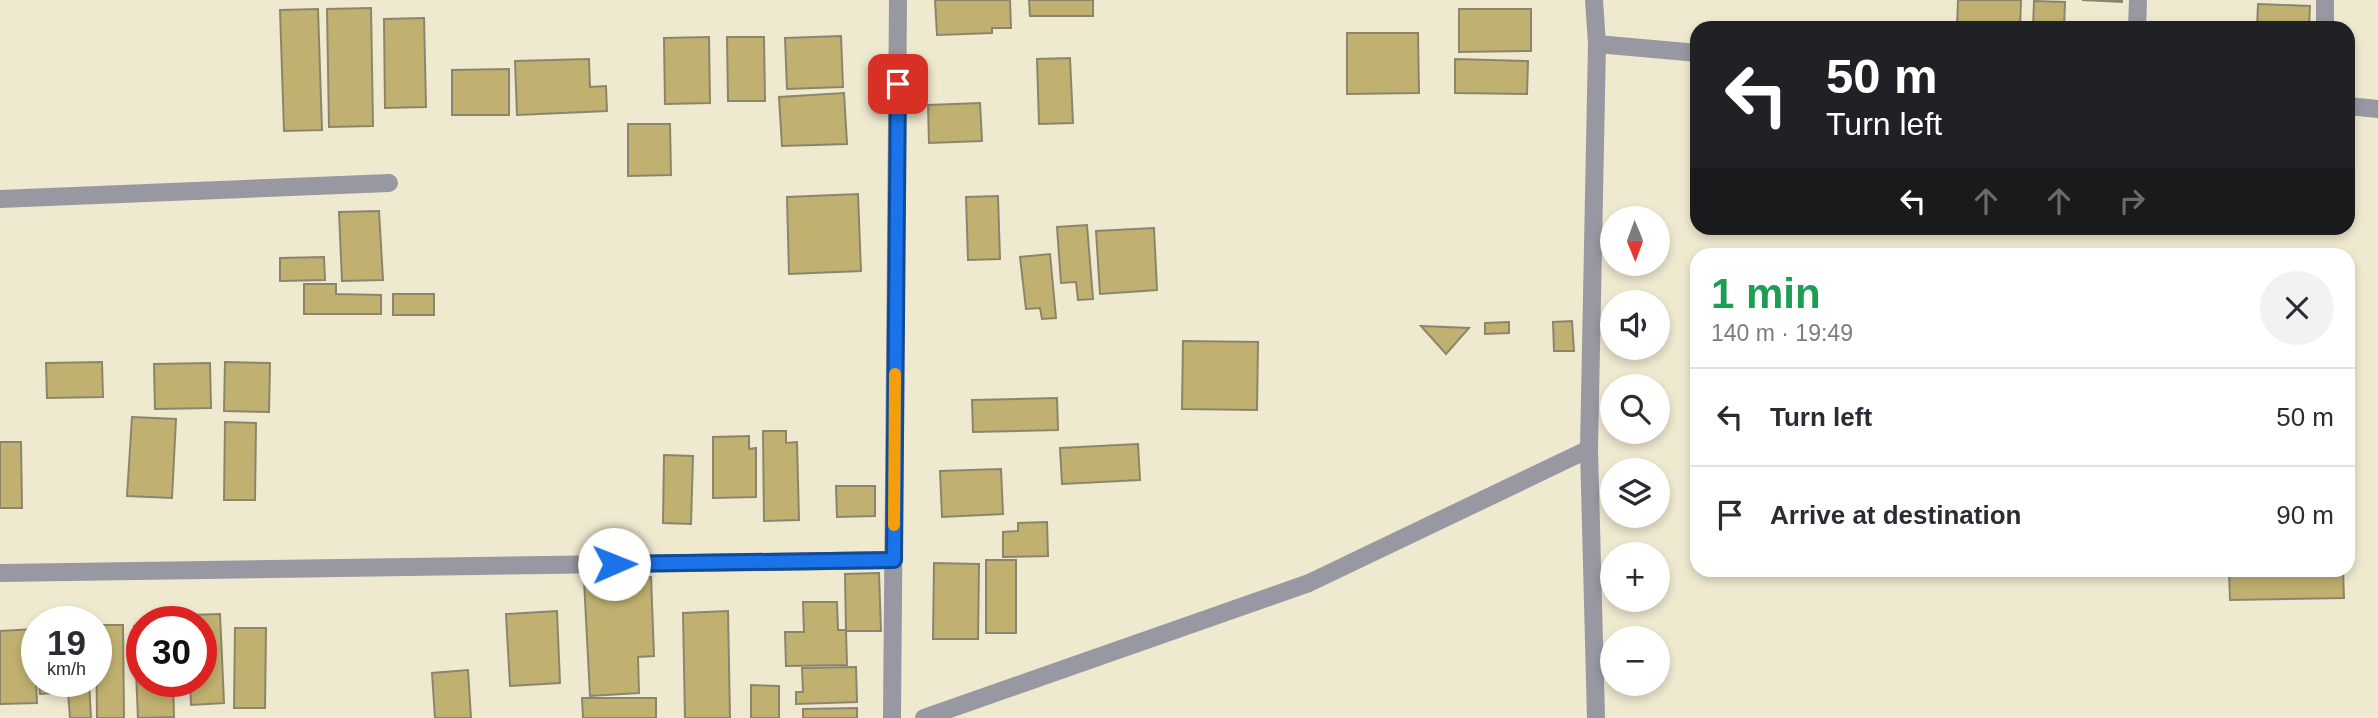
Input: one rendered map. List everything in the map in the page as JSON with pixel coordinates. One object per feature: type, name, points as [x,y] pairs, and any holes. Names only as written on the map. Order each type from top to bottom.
[{"type":"street","points":[[892,718],[898,0]]},
{"type":"street","points":[[1594,0],[1597,44],[1589,449],[1596,718]]},
{"type":"street","points":[[2137,21],[2138,0]]},
{"type":"street","points":[[2325,0],[2325,21]]},
{"type":"street","points":[[1597,44],[1690,52]]},
{"type":"street","points":[[2355,107],[2378,109]]},
{"type":"street","points":[[0,199],[389,183]]},
{"type":"street","points":[[924,718],[1309,583],[1589,449]]},
{"type":"street","points":[[0,573],[894,560]]},
{"type":"building","points":[[935,0],[1010,0],[1011,28],[992,28],[992,33],[937,35]]},
{"type":"building","points":[[1029,0],[1093,0],[1093,16],[1030,16]]},
{"type":"building","points":[[1958,0],[2021,0],[2020,21],[1957,21]]},
{"type":"building","points":[[2082,0],[2122,0],[2122,2]]},
{"type":"building","points":[[2034,1],[2065,2],[2064,21],[2033,21]]},
{"type":"building","points":[[2258,4],[2310,6],[2309,21],[2257,21]]},
{"type":"building","points":[[371,8],[373,126],[329,127],[327,9]]},
{"type":"building","points":[[318,9],[322,130],[284,131],[280,10]]},
{"type":"building","points":[[1459,9],[1531,9],[1531,51],[1459,52]]},
{"type":"building","points":[[424,18],[426,107],[385,108],[384,19]]},
{"type":"building","points":[[1347,33],[1418,33],[1419,93],[1347,94]]},
{"type":"building","points":[[841,36],[843,87],[787,89],[785,38]]},
{"type":"building","points":[[709,37],[710,103],[665,104],[664,38]]},
{"type":"building","points":[[727,37],[764,37],[765,101],[728,101]]},
{"type":"building","points":[[1070,58],[1073,123],[1039,124],[1037,59]]},
{"type":"building","points":[[589,59],[590,87],[606,86],[607,111],[517,115],[515,61]]},
{"type":"building","points":[[1455,59],[1528,61],[1527,94],[1455,93]]},
{"type":"building","points":[[509,69],[509,115],[452,115],[452,70]]},
{"type":"building","points":[[844,93],[847,144],[782,146],[779,97]]},
{"type":"building","points":[[980,103],[982,141],[929,143],[928,105]]},
{"type":"building","points":[[628,124],[670,124],[671,175],[628,176]]},
{"type":"building","points":[[858,194],[861,271],[789,274],[787,197]]},
{"type":"building","points":[[998,196],[1000,259],[968,260],[966,197]]},
{"type":"building","points":[[379,211],[383,280],[342,281],[339,212]]},
{"type":"building","points":[[1087,225],[1093,299],[1078,300],[1076,282],[1061,283],[1057,227]]},
{"type":"building","points":[[1154,228],[1157,290],[1100,294],[1096,231]]},
{"type":"building","points":[[1050,254],[1056,318],[1042,319],[1040,308],[1026,309],[1020,257]]},
{"type":"building","points":[[324,257],[325,280],[280,281],[280,258]]},
{"type":"building","points":[[304,284],[336,284],[336,294],[381,295],[381,314],[304,314]]},
{"type":"building","points":[[393,294],[434,294],[434,315],[393,315]]},
{"type":"building","points":[[1572,321],[1574,351],[1554,351],[1553,322]]},
{"type":"building","points":[[1509,322],[1509,333],[1485,334],[1485,323]]},
{"type":"building","points":[[1421,326],[1469,328],[1446,354]]},
{"type":"building","points":[[1183,341],[1258,342],[1257,410],[1182,409]]},
{"type":"building","points":[[102,362],[103,397],[47,398],[46,363]]},
{"type":"building","points":[[225,362],[270,363],[269,412],[224,411]]},
{"type":"building","points":[[210,363],[211,408],[155,409],[154,364]]},
{"type":"building","points":[[1057,398],[1058,430],[973,432],[972,400]]},
{"type":"building","points":[[132,417],[176,419],[172,498],[127,496]]},
{"type":"building","points":[[225,422],[256,423],[255,500],[224,500]]},
{"type":"building","points":[[763,431],[786,431],[786,443],[797,442],[799,520],[764,521]]},
{"type":"building","points":[[749,436],[749,449],[756,448],[756,497],[713,498],[713,437]]},
{"type":"building","points":[[0,442],[21,442],[22,508],[0,508]]},
{"type":"building","points":[[1138,444],[1140,480],[1062,484],[1060,448]]},
{"type":"building","points":[[664,455],[693,456],[691,524],[663,523]]},
{"type":"building","points":[[1001,469],[1003,514],[942,517],[940,471]]},
{"type":"building","points":[[836,486],[875,486],[875,516],[837,517]]},
{"type":"building","points":[[1047,522],[1048,556],[1003,557],[1003,532],[1018,531],[1018,523]]},
{"type":"building","points":[[986,560],[1016,560],[1016,633],[986,633]]},
{"type":"building","points":[[934,563],[979,564],[978,639],[933,639]]},
{"type":"building","points":[[879,573],[881,631],[846,631],[845,574]]},
{"type":"building","points":[[651,577],[654,656],[638,657],[639,693],[590,696],[584,580]]},
{"type":"building","points":[[2229,577],[2343,577],[2344,598],[2230,600]]},
{"type":"building","points":[[803,602],[837,602],[838,630],[846,630],[847,665],[786,666],[785,632],[804,632]]},
{"type":"building","points":[[557,611],[560,683],[510,686],[506,614]]},
{"type":"building","points":[[728,611],[730,718],[685,718],[683,613]]},
{"type":"building","points":[[217,614],[220,614],[224,703],[191,705],[191,697],[217,697]]},
{"type":"building","points":[[112,625],[123,625],[124,718],[97,718],[97,697],[112,697]]},
{"type":"building","points":[[235,628],[266,628],[265,708],[234,708]]},
{"type":"building","points":[[21,630],[21,697],[37,697],[37,703],[0,704],[0,631]]},
{"type":"building","points":[[856,667],[857,702],[796,704],[796,692],[803,692],[802,668]]},
{"type":"building","points":[[468,670],[471,718],[435,718],[432,673]]},
{"type":"building","points":[[751,685],[779,686],[779,718],[751,718]]},
{"type":"building","points":[[68,697],[90,697],[91,718],[70,718]]},
{"type":"building","points":[[137,697],[173,697],[174,717],[138,718]]},
{"type":"building","points":[[582,698],[656,698],[656,718],[583,718]]},
{"type":"building","points":[[857,708],[857,718],[803,718],[803,709]]},
{"type":"slow traffic","points":[[894,525],[895,374]]},
{"type":"route","points":[[614,564],[894,560],[898,84]]}]
